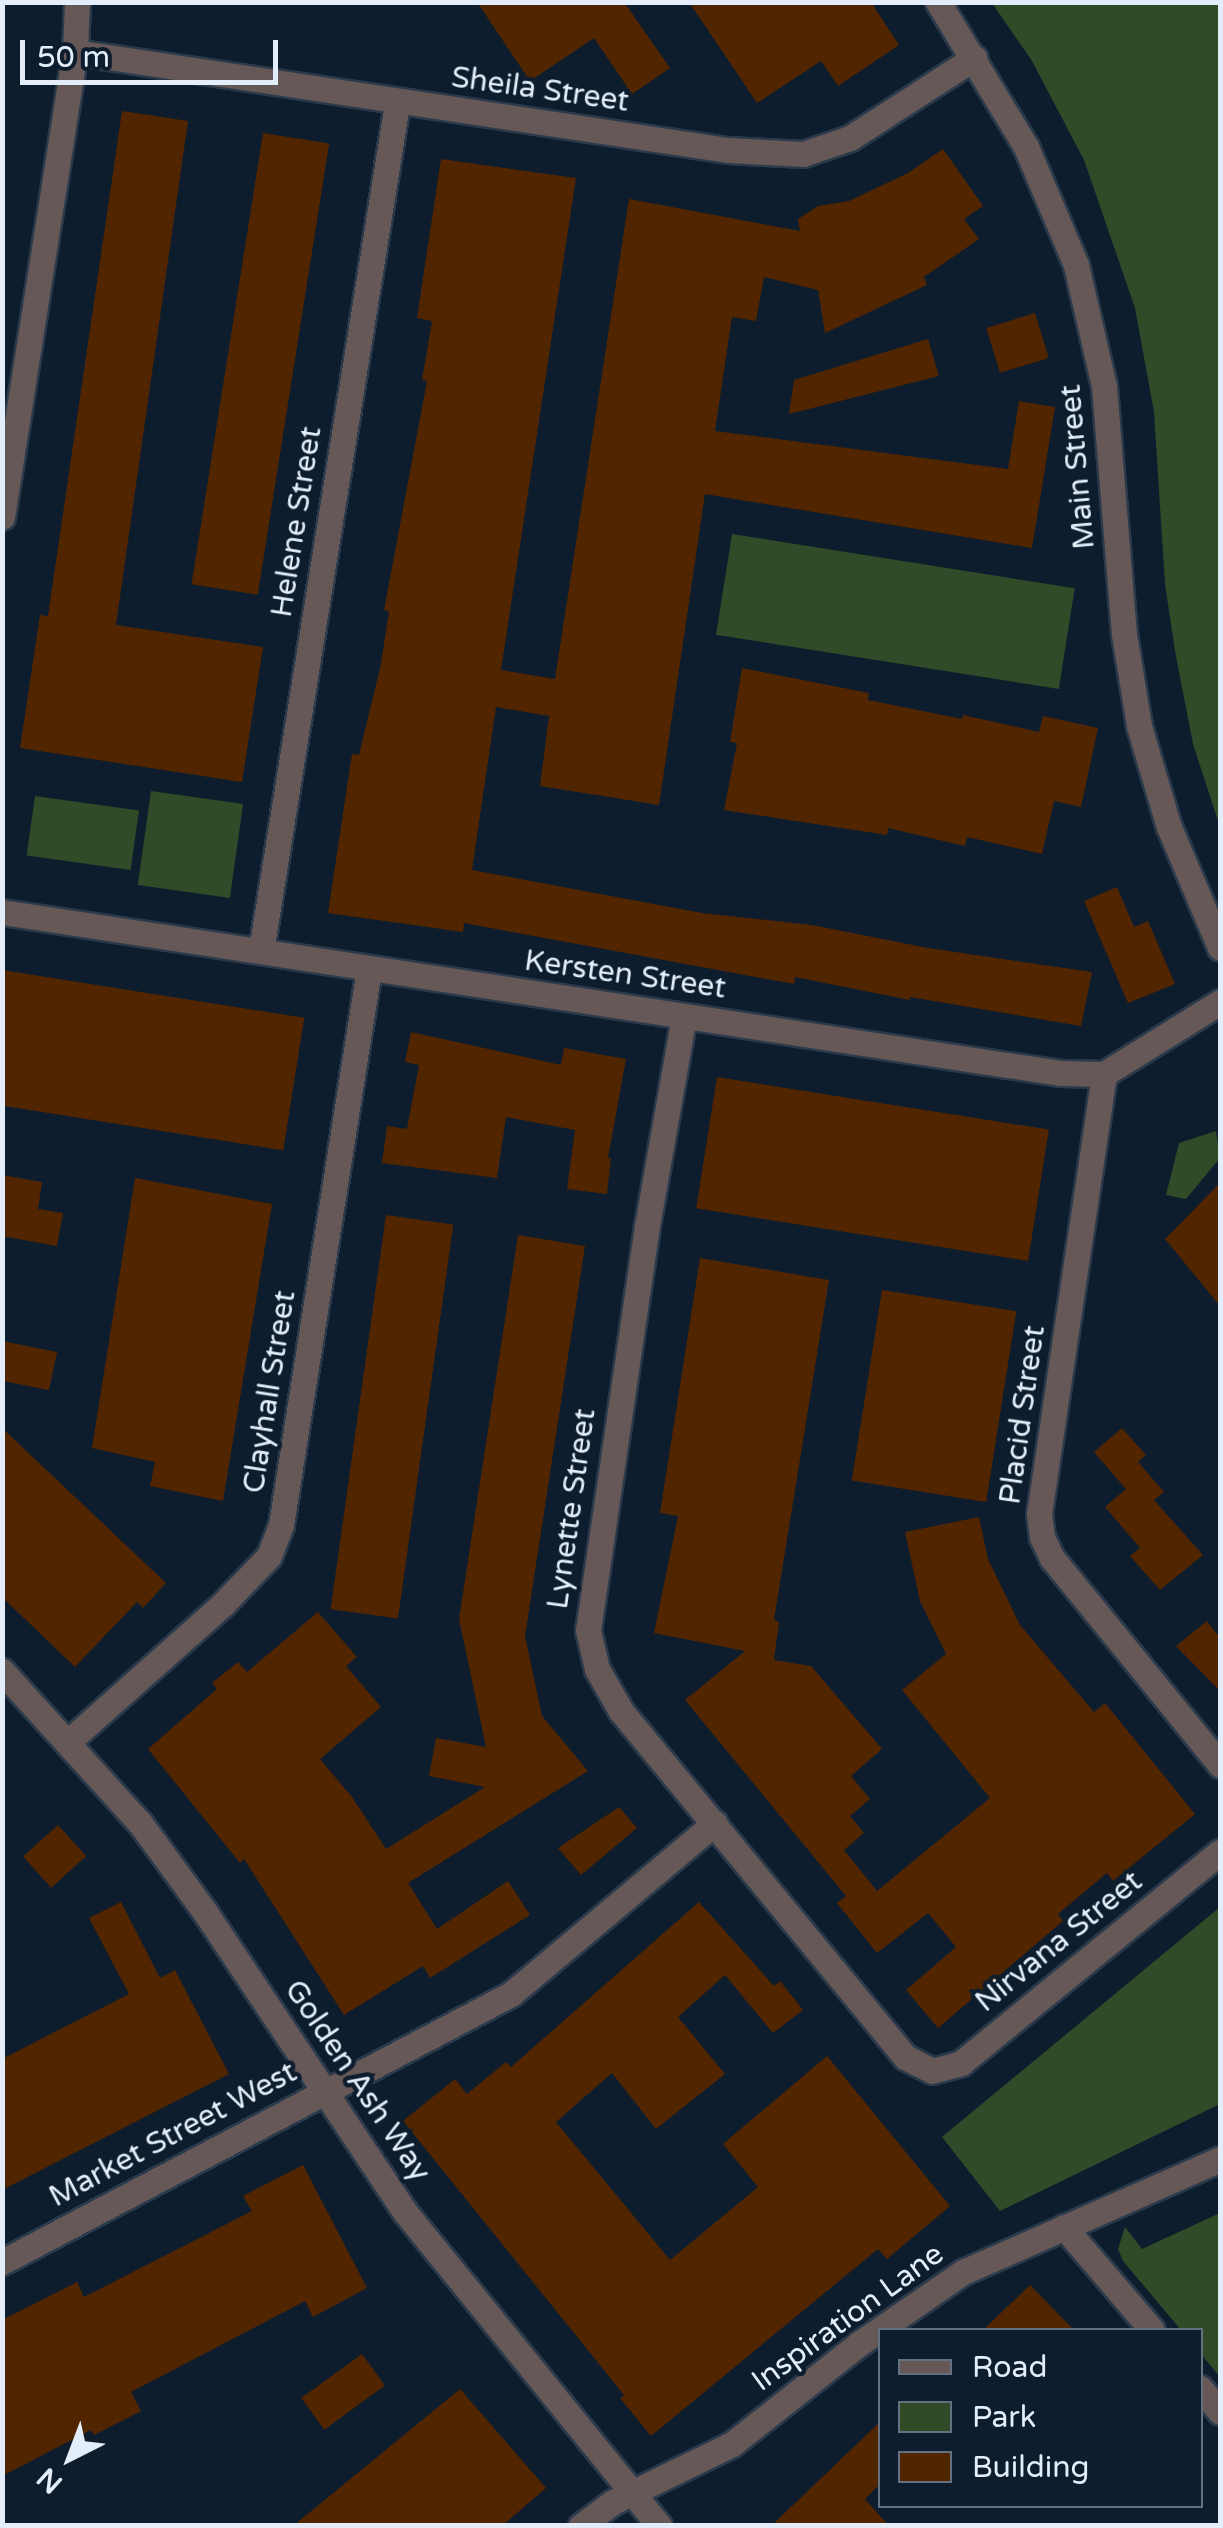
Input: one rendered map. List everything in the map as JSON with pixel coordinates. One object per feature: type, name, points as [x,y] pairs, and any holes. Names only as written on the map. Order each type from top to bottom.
[{"type":"street","points":[[2,517],[75,52],[77,2]]},
{"type":"street","name":"Main Street","points":[[938,2],[1048,190],[1087,304],[1104,386],[1123,624],[1140,726],[1169,827],[1220,948]]},
{"type":"street","name":"Sheila Street","points":[[75,52],[396,104],[728,150],[802,154],[850,138],[974,58]]},
{"type":"street","name":"Helene Street","points":[[262,951],[396,104]]},
{"type":"street","name":"Kersten Street","points":[[2,912],[1060,1074],[1104,1074]]},
{"type":"street","name":"Clayhall Street","points":[[70,1740],[224,1604],[269,1556],[281,1525],[369,969]]},
{"type":"street","points":[[1104,1074],[1220,1002]]},
{"type":"street","name":"Lynette Street","points":[[684,1016],[647,1226],[588,1630],[597,1669],[622,1711],[905,2057],[932,2071]]},
{"type":"street","name":"Placid Street","points":[[1104,1074],[1040,1513],[1042,1537],[1064,1574],[1220,1765]]},
{"type":"street","name":"Golden Ash Way","points":[[2,1671],[70,1740],[140,1823],[205,1912],[405,2212],[659,2526]]},
{"type":"street","name":"Market Street West","points":[[2,2262],[511,1994],[714,1824]]},
{"type":"street","name":"Nirvana Street","points":[[932,2071],[961,2063],[1220,1852]]},
{"type":"street","name":"Inspiration Lane","points":[[884,2328],[936,2288],[992,2258],[1220,2159]]},
{"type":"street","points":[[1064,2228],[1150,2328]]},
{"type":"street","name":"Inspiration Lane","points":[[581,2526],[631,2493],[732,2444],[878,2332]]},
{"type":"street","points":[[1203,2392],[1220,2412]]},
{"type":"green space","points":[[992,3],[1220,3],[1220,827],[1193,744],[1175,651],[1165,584],[1154,412],[1135,308],[1084,160],[1032,61]]},
{"type":"green space","points":[[732,534],[1075,588],[1059,689],[716,635]]},
{"type":"green space","points":[[151,791],[243,804],[230,898],[138,885]]},
{"type":"green space","points":[[35,796],[139,811],[131,870],[27,855]]},
{"type":"green space","points":[[1216,1131],[1220,1158],[1186,1199],[1166,1195],[1179,1143]]},
{"type":"green space","points":[[1220,1907],[1220,2104],[1000,2211],[942,2137]]},
{"type":"green space","points":[[1220,2213],[1220,2377],[1203,2356],[1203,2328],[1179,2328],[1123,2261],[1118,2249],[1125,2227],[1142,2249]]},
{"type":"building","points":[[477,2],[624,2],[670,68],[632,94],[594,38],[530,81]]},
{"type":"building","points":[[689,2],[871,2],[899,45],[838,86],[821,61],[757,103]]},
{"type":"building","points":[[122,111],[188,121],[116,625],[263,647],[242,782],[20,748],[40,615],[48,616]]},
{"type":"building","points":[[263,133],[329,143],[258,595],[192,584]]},
{"type":"building","points":[[943,149],[983,206],[964,219],[979,239],[924,277],[927,285],[825,333],[818,290],[764,277],[756,321],[732,317],[715,431],[1008,469],[1019,401],[1055,407],[1032,548],[705,494],[659,805],[540,786],[549,716],[496,707],[472,870],[702,913],[812,925],[928,948],[1092,972],[1081,1026],[910,1000],[795,977],[794,984],[464,923],[463,932],[328,913],[352,754],[359,755],[381,664],[389,611],[384,610],[427,381],[422,380],[432,321],[417,318],[441,159],[576,178],[501,670],[555,679],[629,199],[800,231],[798,219],[818,206],[849,201],[908,173]]},
{"type":"building","points":[[1035,313],[1049,358],[1000,373],[986,328]]},
{"type":"building","points":[[928,339],[939,376],[789,414],[794,380]]},
{"type":"building","points":[[742,668],[869,693],[868,700],[1039,732],[1043,716],[1098,728],[1081,807],[1054,801],[1042,854],[967,837],[965,846],[888,828],[887,835],[724,810],[737,743],[730,742]]},
{"type":"building","points":[[1117,887],[1134,927],[1148,921],[1175,984],[1128,1003],[1084,901]]},
{"type":"building","points":[[2,970],[304,1018],[283,1150],[2,1106]]},
{"type":"building","points":[[411,1032],[561,1065],[564,1048],[626,1059],[608,1158],[607,1194],[567,1189],[575,1130],[506,1117],[497,1178],[382,1163],[387,1126],[407,1129],[419,1065],[405,1062]]},
{"type":"building","points":[[717,1077],[1049,1130],[1028,1261],[696,1208]]},
{"type":"building","points":[[2,1175],[42,1182],[38,1209],[63,1213],[57,1246],[2,1236]]},
{"type":"building","points":[[135,1178],[272,1204],[223,1501],[150,1486],[155,1462],[92,1448]]},
{"type":"building","points":[[1220,1183],[1220,1306],[1165,1239]]},
{"type":"building","points":[[386,1215],[453,1224],[398,1619],[331,1609]]},
{"type":"building","points":[[518,1235],[585,1246],[525,1636],[542,1716],[588,1771],[408,1883],[437,1929],[508,1881],[530,1915],[430,1978],[423,1966],[344,2015],[244,1859],[240,1863],[148,1749],[217,1689],[212,1683],[238,1662],[247,1672],[318,1612],[357,1657],[346,1666],[381,1707],[320,1759],[352,1797],[386,1849],[485,1787],[429,1776],[436,1738],[486,1747],[459,1619]]},
{"type":"building","points":[[700,1258],[829,1280],[774,1620],[779,1622],[774,1660],[811,1666],[882,1749],[851,1776],[870,1799],[850,1816],[864,1833],[844,1850],[877,1891],[990,1798],[902,1690],[946,1654],[920,1601],[905,1532],[979,1517],[988,1559],[1020,1625],[1094,1712],[1105,1703],[1195,1814],[1113,1881],[1107,1873],[1058,1914],[1063,1921],[938,2028],[906,1990],[956,1947],[928,1913],[877,1953],[837,1903],[846,1896],[685,1700],[745,1651],[654,1633],[678,1516],[660,1513]]},
{"type":"building","points":[[882,1290],[1016,1311],[986,1502],[852,1481]]},
{"type":"building","points":[[2,1341],[57,1352],[49,1390],[2,1381]]},
{"type":"building","points":[[2,1428],[166,1583],[143,1608],[137,1602],[75,1667],[2,1597]]},
{"type":"building","points":[[1122,1428],[1146,1455],[1138,1462],[1164,1492],[1154,1500],[1203,1555],[1160,1590],[1130,1556],[1140,1548],[1105,1507],[1126,1489],[1094,1452]]},
{"type":"building","points":[[1207,1621],[1220,1638],[1220,1691],[1176,1646]]},
{"type":"building","points":[[619,1807],[637,1828],[581,1875],[558,1848]]},
{"type":"building","points":[[58,1825],[86,1856],[51,1888],[23,1856]]},
{"type":"building","points":[[121,1902],[160,1978],[175,1970],[229,2074],[2,2190],[2,2059],[129,1994],[89,1918]]},
{"type":"building","points":[[699,1902],[774,1986],[780,1981],[803,2010],[773,2033],[725,1975],[678,2017],[725,2074],[656,2129],[612,2073],[556,2122],[670,2260],[758,2187],[723,2144],[827,2056],[950,2206],[887,2259],[878,2249],[651,2436],[620,2398],[624,2395],[403,2121],[455,2079],[467,2094],[506,2062],[511,2067]]},
{"type":"building","points":[[303,2165],[367,2288],[313,2317],[305,2301],[131,2392],[141,2411],[94,2435],[91,2430],[2,2476],[2,2320],[77,2282],[84,2297],[252,2211],[243,2196]]},
{"type":"building","points":[[1030,2285],[1072,2328],[985,2328]]},
{"type":"building","points":[[362,2354],[385,2386],[324,2430],[301,2398]]},
{"type":"building","points":[[460,2389],[546,2488],[502,2526],[293,2526]]},
{"type":"building","points":[[878,2424],[878,2486],[865,2499],[889,2526],[771,2526]]}]
